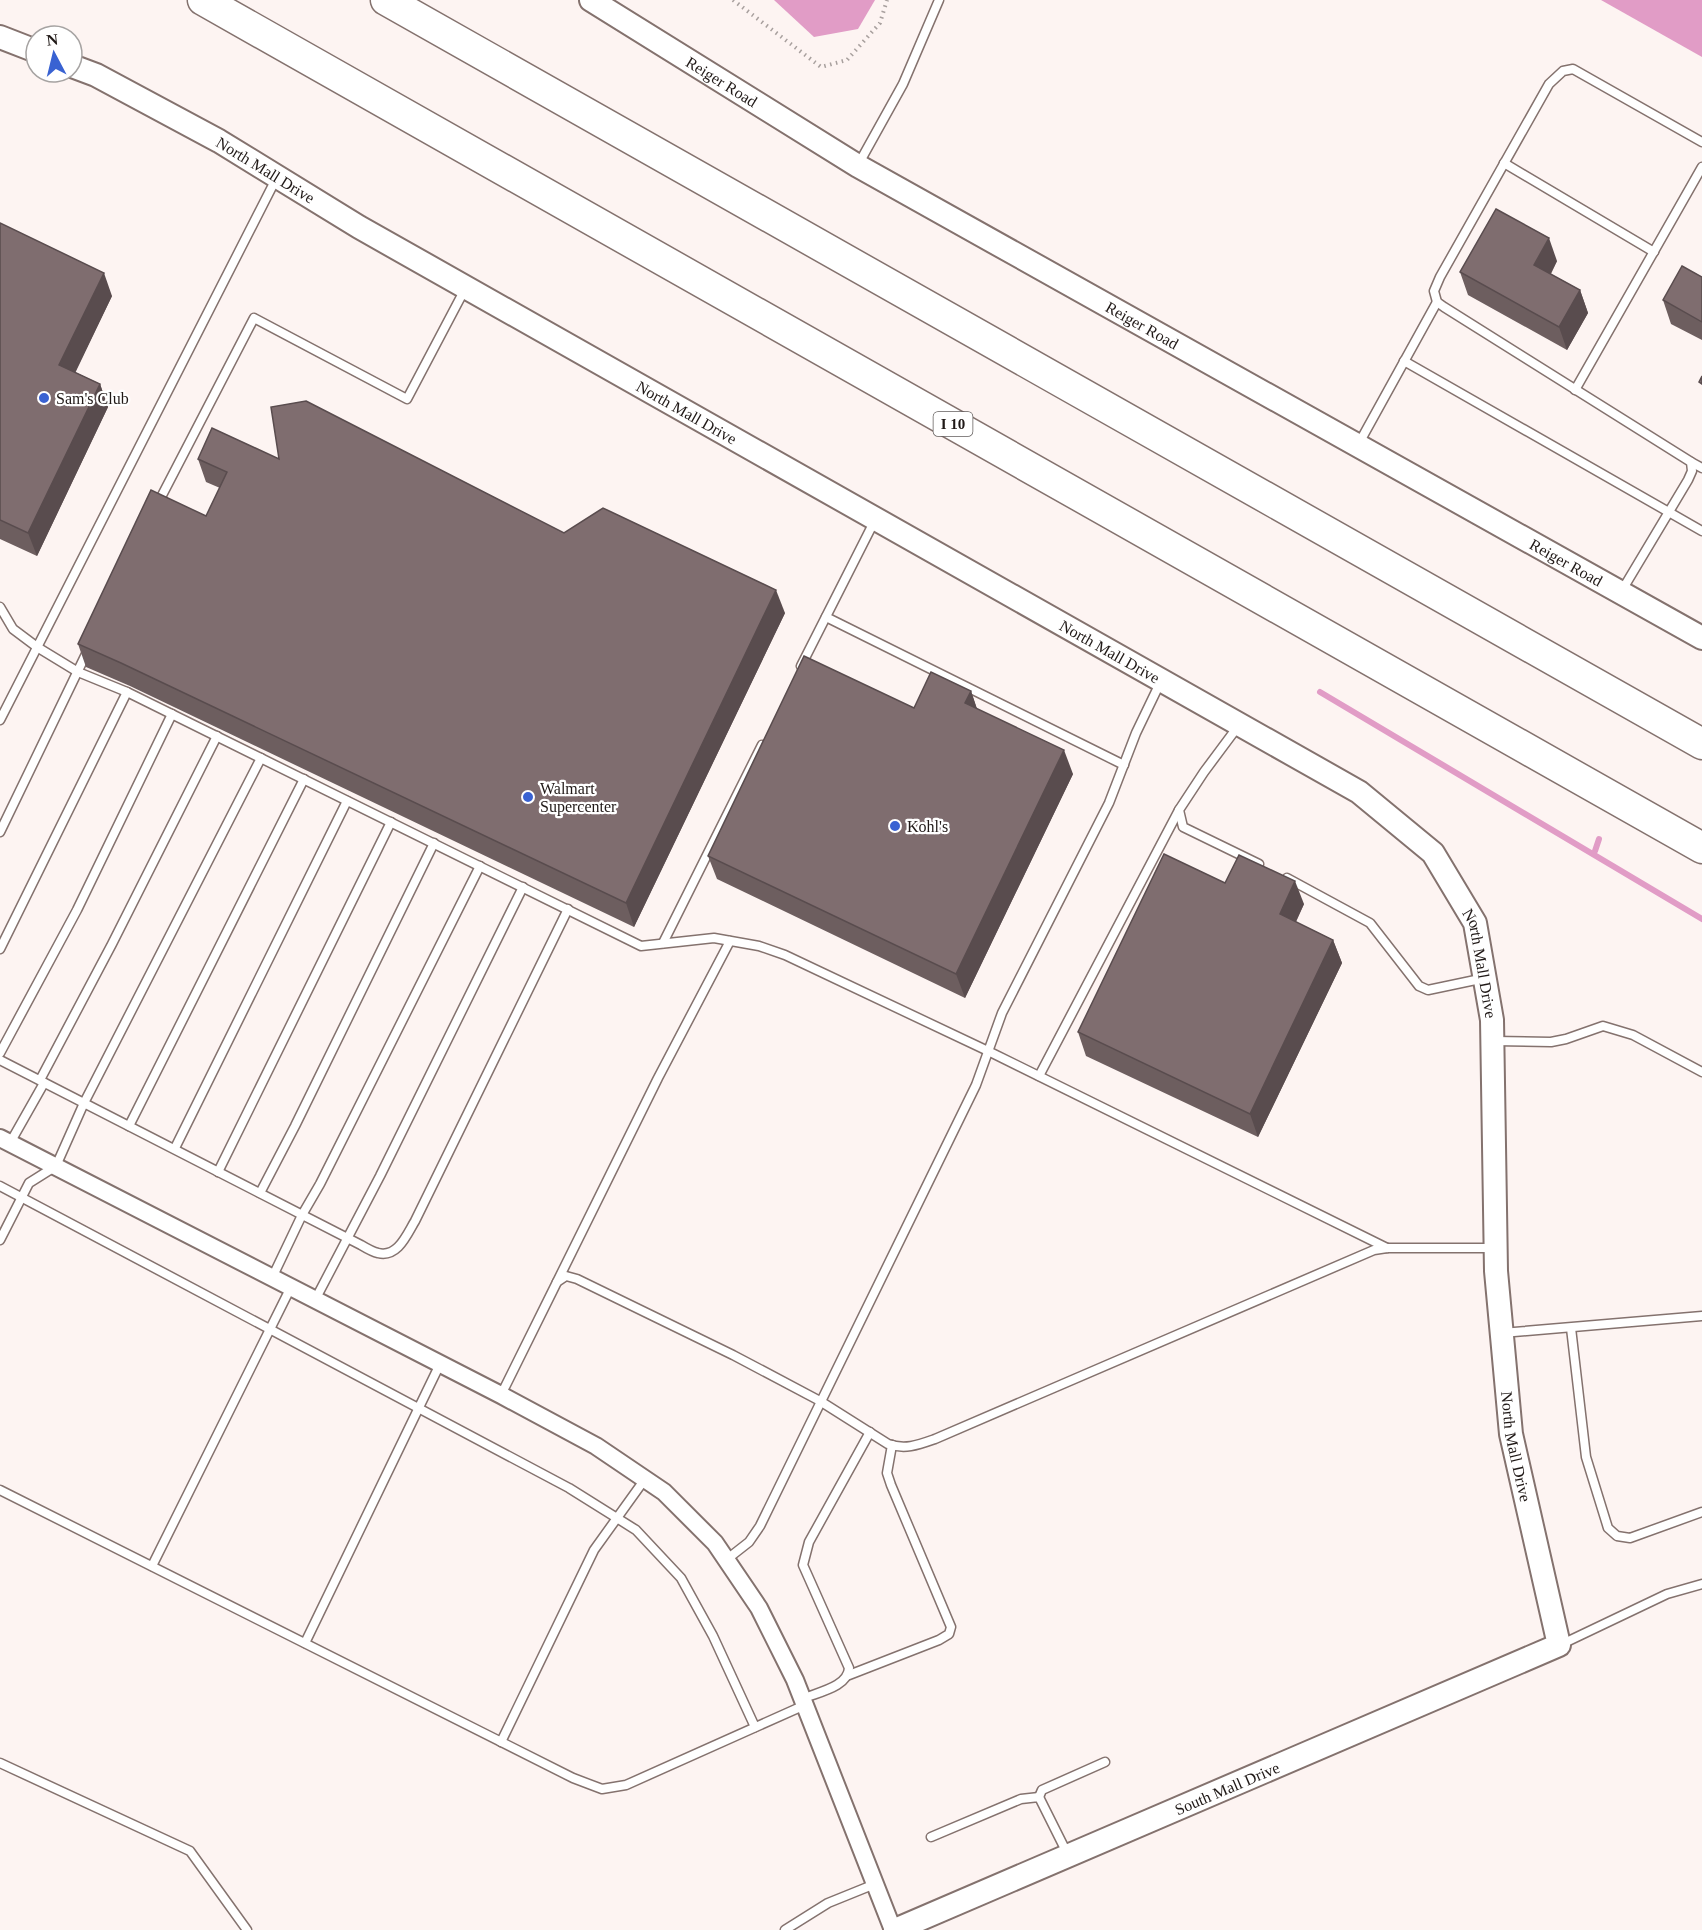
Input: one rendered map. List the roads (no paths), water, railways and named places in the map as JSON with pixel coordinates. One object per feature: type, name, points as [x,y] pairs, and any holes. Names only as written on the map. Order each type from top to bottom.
[{"type":"highway","name":"I 10","points":[[203,0],[1702,848]]},
{"type":"highway","points":[[386,0],[1702,744]]},
{"type":"street","name":"Reiger Road","points":[[591,0],[858,166],[1702,638]]},
{"type":"street","points":[[0,37],[24,46]]},
{"type":"street","name":"North Mall Drive","points":[[84,70],[219,141],[359,227],[465,288],[1359,792],[1433,853],[1475,923],[1492,1020],[1496,1248],[1511,1434],[1559,1646]]},
{"type":"street","points":[[5,1140],[501,1395],[596,1446],[664,1492],[715,1544],[759,1608],[804,1702],[894,1930]]},
{"type":"street","name":"South Mall Drive","points":[[894,1930],[1559,1646]]},
{"type":"lane","points":[[858,166],[903,84],[939,0]]},
{"type":"lane","points":[[1702,142],[1573,69],[1563,71],[1549,84],[1434,291],[1437,302],[1702,468]]},
{"type":"lane","points":[[1504,164],[1654,252]]},
{"type":"lane","points":[[1575,390],[1702,167]]},
{"type":"lane","points":[[0,720],[278,177]]},
{"type":"lane","points":[[154,510],[254,318],[408,399],[465,288]]},
{"type":"lane","points":[[1358,445],[1437,302]]},
{"type":"lane","points":[[1404,361],[1702,531]]},
{"type":"lane","points":[[1621,593],[1692,471],[1691,462]]},
{"type":"lane","points":[[800,670],[875,520]]},
{"type":"lane","points":[[0,607],[13,629],[78,672],[127,692],[641,945],[714,938],[759,946],[785,955],[988,1051],[1388,1248]]},
{"type":"lane","points":[[0,626],[5,616]]},
{"type":"lane","points":[[826,617],[1124,765]]},
{"type":"lane","points":[[0,832],[93,640]]},
{"type":"lane","points":[[726,1560],[749,1542],[760,1526],[976,1085],[1002,1013],[1109,803],[1136,732],[1161,681]]},
{"type":"lane","points":[[0,949],[127,692]]},
{"type":"lane","points":[[0,1053],[77,910],[172,714]]},
{"type":"lane","points":[[1039,1076],[1179,810],[1239,725]]},
{"type":"lane","points":[[663,943],[768,733]]},
{"type":"lane","points":[[5,1140],[42,1082],[217,736]]},
{"type":"lane","points":[[0,1240],[29,1182],[56,1166],[84,1103],[261,758]]},
{"type":"lane","points":[[129,1126],[304,779]]},
{"type":"lane","points":[[175,1148],[347,801]]},
{"type":"lane","points":[[1179,810],[1183,827],[1267,868]]},
{"type":"lane","points":[[218,1172],[391,822]]},
{"type":"lane","points":[[260,1193],[296,1126],[434,843]]},
{"type":"lane","points":[[272,1278],[480,866]]},
{"type":"lane","points":[[1278,874],[1370,923],[1419,986],[1428,990],[1485,978]]},
{"type":"lane","points":[[315,1300],[380,1176],[523,887]]},
{"type":"lane","points":[[0,1060],[380,1254],[402,1245],[568,909]]},
{"type":"lane","points":[[501,1395],[657,1078],[730,941]]},
{"type":"lane","points":[[1492,1041],[1566,1040],[1603,1026],[1633,1035],[1702,1072]]},
{"type":"lane","points":[[0,1186],[569,1488],[636,1530],[681,1578],[713,1636],[755,1727]]},
{"type":"lane","points":[[557,1282],[566,1276],[577,1279],[733,1355],[820,1401],[900,1448],[935,1439],[1363,1255],[1388,1248],[1496,1248]]},
{"type":"lane","points":[[152,1566],[291,1287]]},
{"type":"lane","points":[[1502,1333],[1702,1316]]},
{"type":"lane","points":[[1570,1328],[1586,1457],[1608,1528],[1617,1536],[1630,1538],[1702,1512]]},
{"type":"lane","points":[[305,1643],[440,1364]]},
{"type":"lane","points":[[849,1675],[849,1668],[803,1565],[809,1542],[870,1432]]},
{"type":"lane","points":[[0,1490],[573,1778],[602,1789],[626,1785],[755,1727],[843,1682],[849,1675],[949,1634],[951,1627],[887,1473],[892,1445]]},
{"type":"lane","points":[[501,1742],[594,1550],[645,1479]]},
{"type":"lane","points":[[1559,1646],[1667,1594],[1702,1584]]},
{"type":"lane","points":[[1068,1856],[1039,1797],[1042,1790],[1105,1762]]},
{"type":"lane","points":[[0,1763],[190,1851],[247,1930]]},
{"type":"lane","points":[[931,1837],[1021,1799],[1039,1797]]},
{"type":"lane","points":[[786,1930],[828,1902],[875,1884]]},
{"type":"waterway","points":[[1320,692],[1702,919]]},
{"type":"waterway","points":[[1595,851],[1599,839]]},
{"type":"place","name":"Sam's Club","points":[[44,398]]},
{"type":"place","name":"Walmart Supercenter","points":[[528,797]]},
{"type":"place","name":"Kohl's","points":[[895,826]]}]
